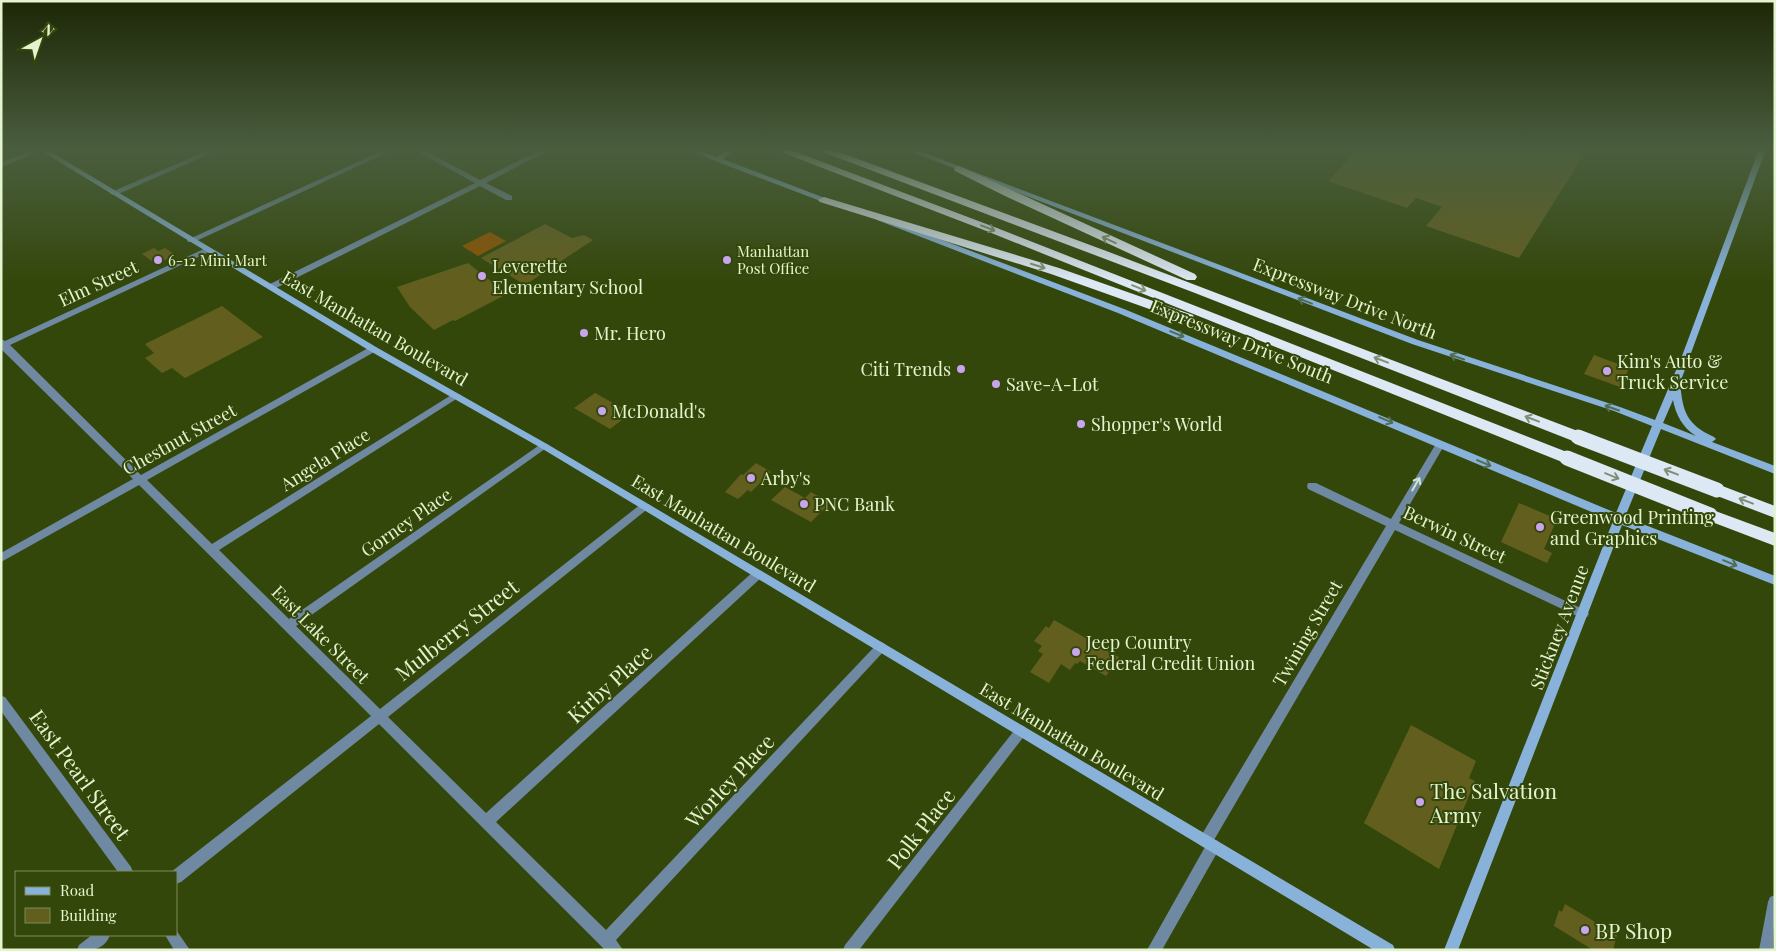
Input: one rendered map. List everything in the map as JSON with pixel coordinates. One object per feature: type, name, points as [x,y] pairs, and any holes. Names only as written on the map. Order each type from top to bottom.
[{"type":"highway","points":[[896,193],[993,230],[1775,540]]},
{"type":"highway","points":[[942,193],[1775,512]]},
{"type":"highway","points":[[1009,193],[1072,224],[1345,346]]},
{"type":"highway","points":[[824,200],[1119,293],[1323,370],[1567,458]]},
{"type":"main road","name":"East Manhattan Boulevard","points":[[115,193],[373,349],[544,446],[1388,950]]},
{"type":"main road","name":"Expressway Drive South","points":[[806,193],[1034,276],[1619,519],[1775,581]]},
{"type":"main road","name":"Expressway Drive North","points":[[1023,193],[1415,342],[1617,409],[1775,470]]},
{"type":"main road","name":"Stickney Avenue","points":[[1451,950],[1657,426],[1746,193]]},
{"type":"main road","points":[[1674,382],[1680,414],[1693,430],[1704,437],[1775,463]]},
{"type":"street","points":[[191,240],[294,193]]},
{"type":"street","points":[[271,288],[459,193]]},
{"type":"street","points":[[500,193],[509,198]]},
{"type":"street","name":"Elm Street","points":[[2,344],[209,250]]},
{"type":"street","name":"East Lake Street","points":[[2,344],[611,945]]},
{"type":"street","name":"Chestnut Street","points":[[1,558],[373,349]]},
{"type":"street","name":"Angela Place","points":[[211,550],[456,396]]},
{"type":"street","name":"Twining Street","points":[[1154,950],[1210,843],[1440,444]]},
{"type":"street","name":"Gorney Place","points":[[288,626],[544,446]]},
{"type":"street","name":"Berwin Street","points":[[1312,486],[1583,614]]},
{"type":"street","name":"Mulberry Street","points":[[178,875],[645,507]]},
{"type":"street","name":"Kirby Place","points":[[486,822],[758,574]]},
{"type":"street","name":"Worley Place","points":[[611,945],[881,647]]},
{"type":"street","name":"East Pearl Street","points":[[1,701],[125,871]]},
{"type":"street","name":"Polk Place","points":[[850,950],[1021,731]]},
{"type":"street","points":[[1766,950],[1775,902]]},
{"type":"street","points":[[84,950],[102,936]]},
{"type":"street","points":[[173,936],[183,950]]},
{"type":"shaded area","points":[[490,232],[506,241],[478,256],[462,246]]},
{"type":"building","points":[[1364,193],[1560,193],[1519,258],[1426,226],[1442,207],[1416,198],[1407,208]]},
{"type":"building","points":[[545,224],[572,238],[584,235],[593,240],[525,285],[481,258]]},
{"type":"building","name":"6-12 Mini Mart","points":[[154,248],[158,251],[165,248],[176,255],[156,264],[142,254]]},
{"type":"building","points":[[468,263],[507,294],[434,330],[410,307],[397,287]]},
{"type":"building","points":[[222,306],[263,337],[185,378],[172,368],[162,373],[145,358],[154,353],[145,344]]},
{"type":"building","name":"Kim's Auto & Truck Service","points":[[1594,355],[1629,368],[1620,387],[1584,374]]},
{"type":"building","name":"McDonald's","points":[[595,393],[631,413],[610,429],[574,408]]},
{"type":"building","name":"Arby's","points":[[756,463],[771,472],[751,492],[748,490],[738,499],[725,492],[741,474],[743,475]]},
{"type":"building","name":"PNC Bank","points":[[785,487],[805,498],[811,492],[830,503],[811,522],[771,500]]},
{"type":"building","points":[[1519,503],[1557,519],[1544,549],[1552,553],[1547,563],[1501,542]]},
{"type":"building","name":"Jeep Country Federal Credit Union","points":[[1054,620],[1119,657],[1106,676],[1080,661],[1077,664],[1075,663],[1070,670],[1061,664],[1049,683],[1030,672],[1043,654],[1038,651],[1042,646],[1034,641],[1046,626],[1049,628]]},
{"type":"building","name":"The Salvation Army","points":[[1411,725],[1476,761],[1469,778],[1475,781],[1439,869],[1364,823]]},
{"type":"building","name":"BP Shop","points":[[1565,904],[1617,935],[1613,950],[1593,950],[1554,926],[1559,910],[1562,912]]},
{"type":"place","name":"6-12 Mini Mart","points":[[158,260]]},
{"type":"place","name":"Manhattan Post Office","points":[[727,260]]},
{"type":"place","name":"Leverette Elementary School","points":[[482,276]]},
{"type":"place","name":"Mr. Hero","points":[[584,333]]},
{"type":"place","name":"Citi Trends","points":[[961,369]]},
{"type":"place","name":"Kim's Auto & Truck Service","points":[[1607,371]]},
{"type":"place","name":"Save-A-Lot","points":[[996,384]]},
{"type":"place","name":"McDonald's","points":[[602,411]]},
{"type":"place","name":"Shopper's World","points":[[1081,424]]},
{"type":"place","name":"Arby's","points":[[751,478]]},
{"type":"place","name":"PNC Bank","points":[[804,504]]},
{"type":"place","name":"Greenwood Printing and Graphics","points":[[1540,527]]},
{"type":"place","name":"Jeep Country Federal Credit Union","points":[[1076,652]]},
{"type":"place","name":"The Salvation Army","points":[[1420,802]]},
{"type":"place","name":"BP Shop","points":[[1585,930]]}]
